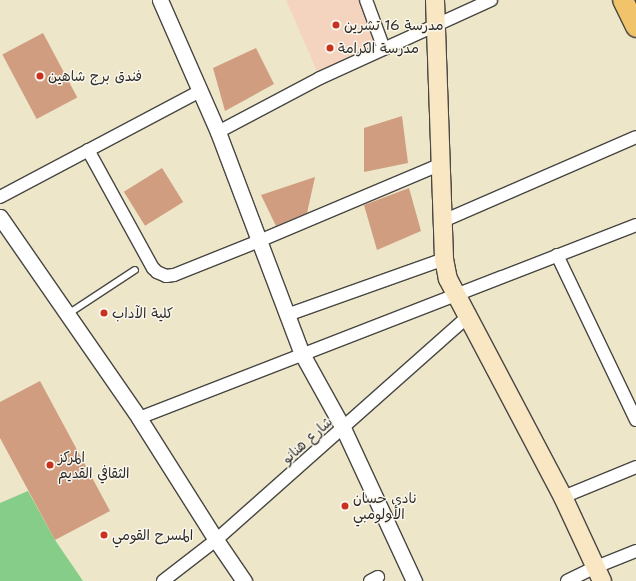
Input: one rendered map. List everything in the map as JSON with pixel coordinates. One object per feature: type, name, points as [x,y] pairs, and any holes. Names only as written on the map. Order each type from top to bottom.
[{"type":"main road","points":[[435,0],[444,259],[448,279],[455,295],[563,496],[599,574]]},
{"type":"main road","points":[[623,0],[636,27]]},
{"type":"street","points":[[160,0],[218,132],[302,354],[343,428],[414,581]]},
{"type":"street","points":[[366,0],[384,49]]},
{"type":"street","points":[[218,132],[320,78],[491,0]]},
{"type":"street","points":[[0,197],[200,91]]},
{"type":"street","points":[[443,221],[636,137]]},
{"type":"street","points":[[88,150],[153,268],[162,275],[174,275],[259,241],[441,164]]},
{"type":"street","points":[[0,217],[139,418],[216,540],[244,581]]},
{"type":"street","points":[[139,418],[636,224]]},
{"type":"street","points":[[557,255],[636,420]]},
{"type":"street","points":[[287,315],[444,259]]},
{"type":"street","name":"شارع هنانو","points":[[163,581],[216,540],[467,316]]},
{"type":"street","points":[[563,496],[636,467]]},
{"type":"street","points":[[567,581],[599,574],[636,551]]},
{"type":"lane","points":[[67,314],[135,270]]},
{"type":"shaded area","name":"مدرسة 16 تشرين","points":[[286,0],[366,0],[384,49],[320,78]]},
{"type":"green space","points":[[28,491],[55,540],[83,581],[0,581],[0,503]]},
{"type":"building","name":"فندق برج شاهين","points":[[43,33],[77,97],[37,119],[2,55]]},
{"type":"building","points":[[256,48],[274,84],[225,111],[213,68]]},
{"type":"building","points":[[402,116],[408,163],[364,172],[364,128]]},
{"type":"building","points":[[162,168],[183,202],[145,226],[124,192]]},
{"type":"building","points":[[315,177],[307,213],[276,226],[261,195]]},
{"type":"building","points":[[409,188],[421,231],[377,250],[364,205]]},
{"type":"building","name":"المركز الثقافي القديم","points":[[40,381],[110,511],[55,540],[0,438],[0,402]]},
{"type":"place","name":"مدرسة 16 تشرين","points":[[336,25]]},
{"type":"place","name":"مدرسة الكرامة","points":[[330,48]]},
{"type":"place","name":"فندق برج شاهين","points":[[40,76]]},
{"type":"place","name":"كلية الآداب","points":[[104,313]]},
{"type":"place","name":"المركز الثقافي القديم","points":[[50,465]]},
{"type":"place","name":"نادي حسان الأولومبي","points":[[345,506]]},
{"type":"place","name":"المسرح القومي","points":[[104,535]]}]
